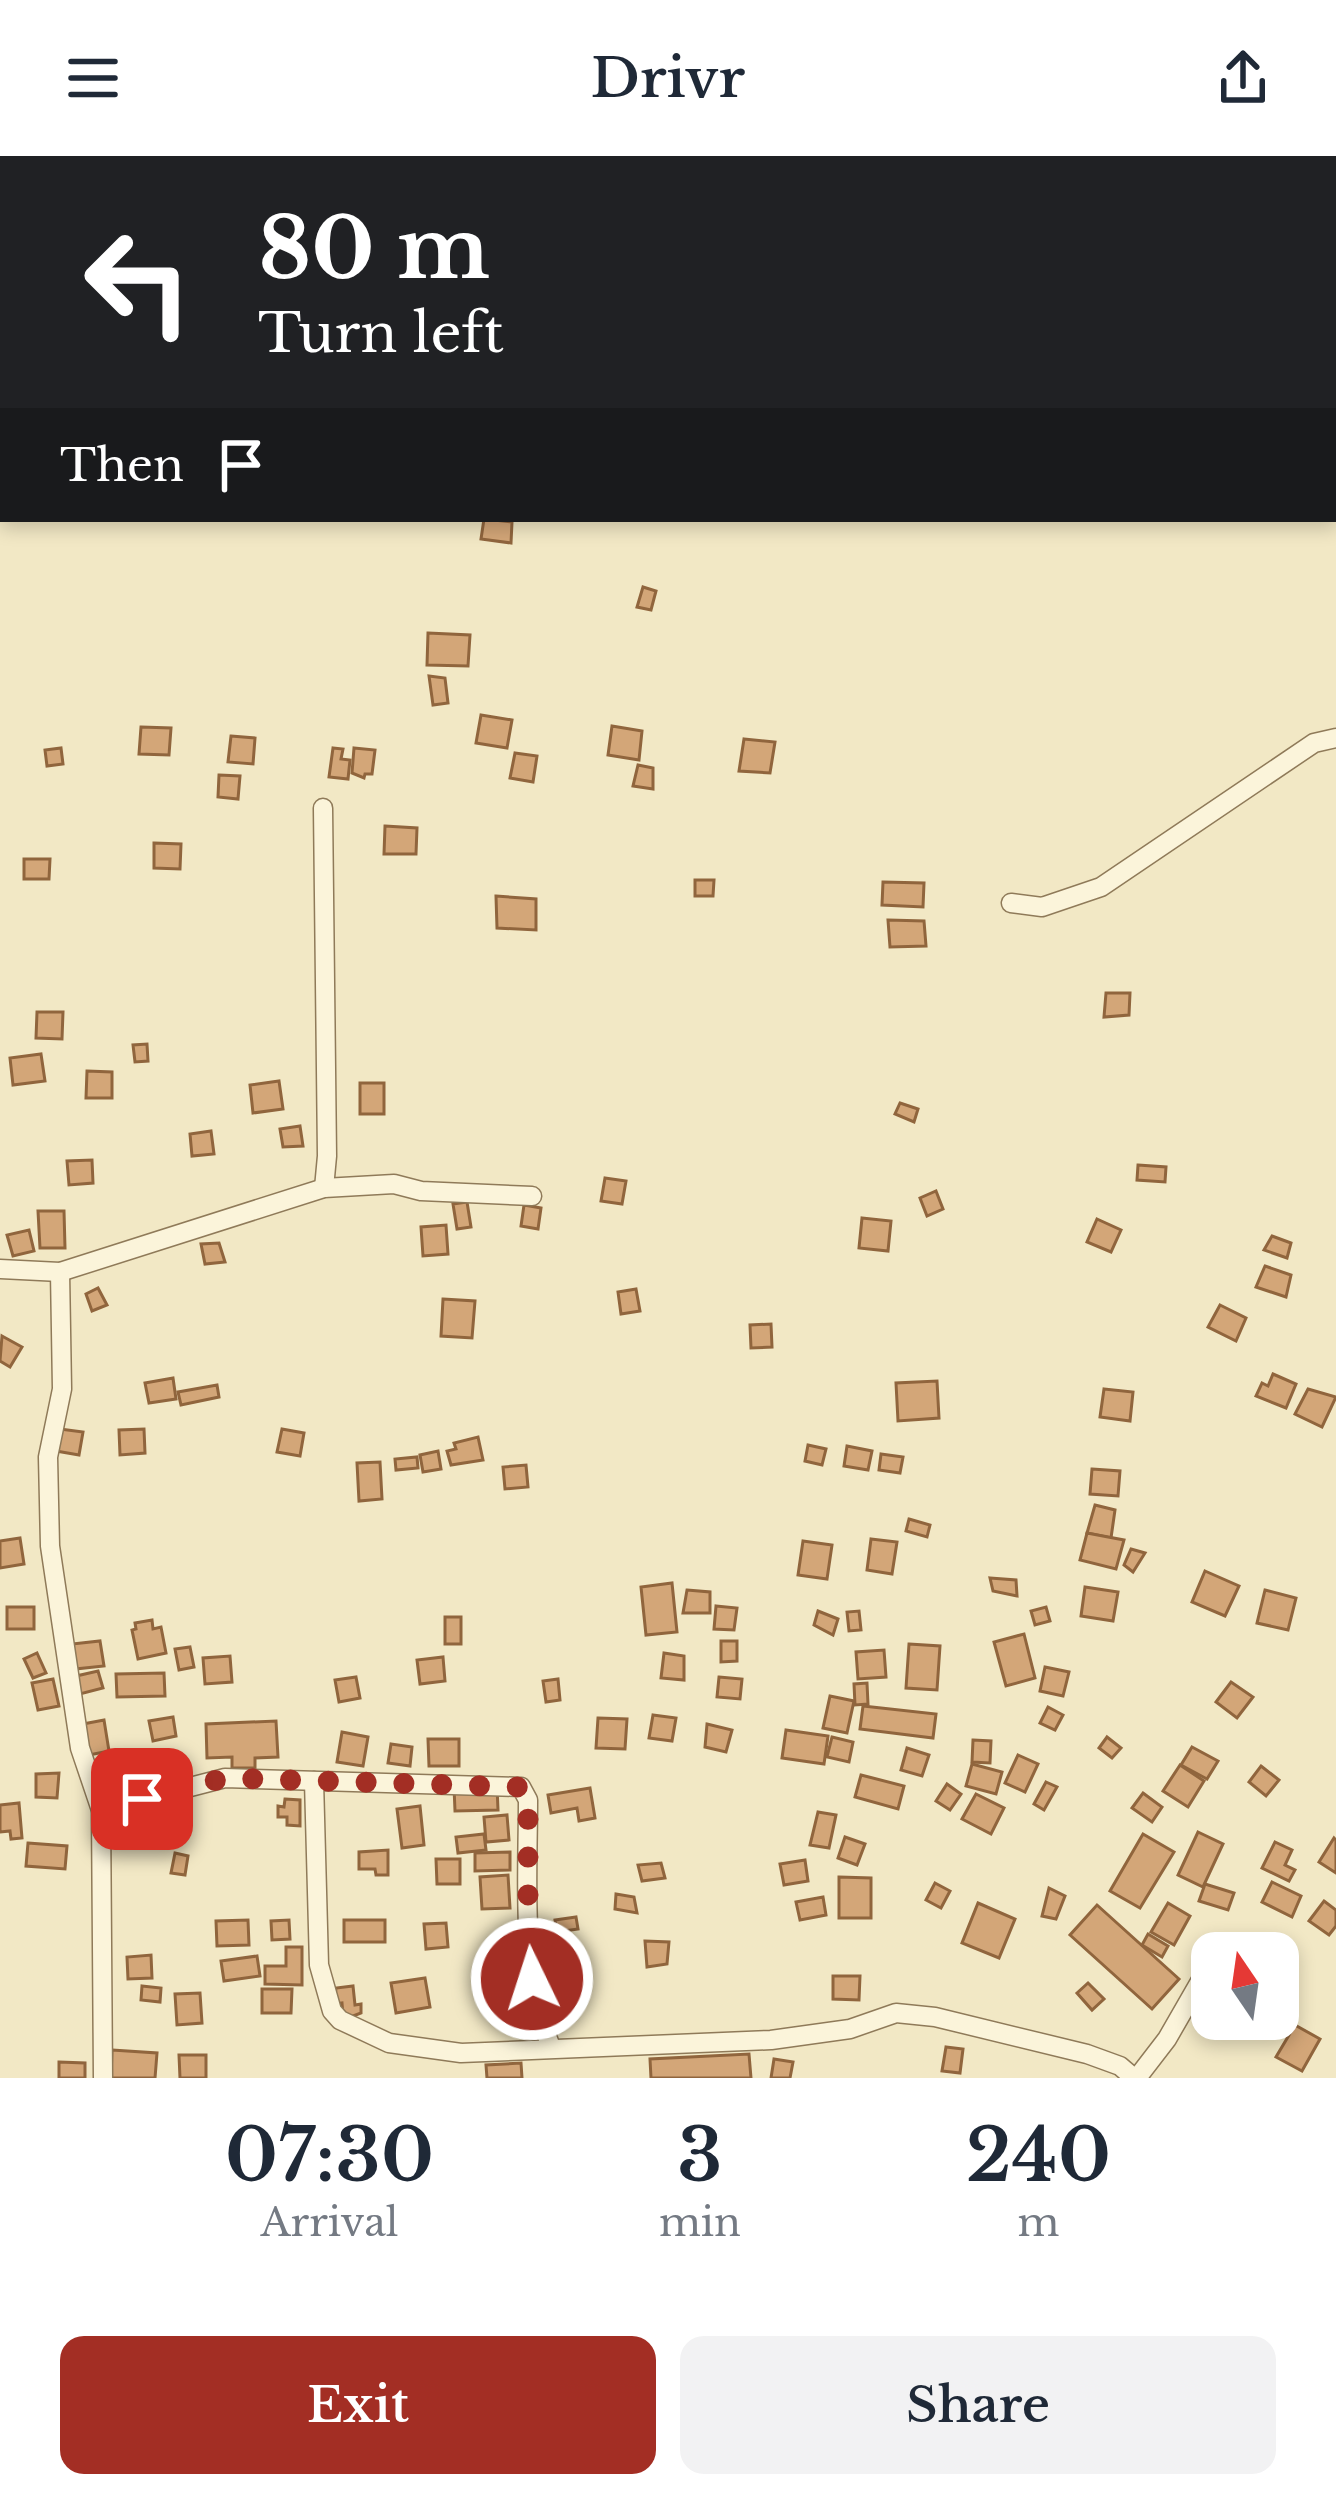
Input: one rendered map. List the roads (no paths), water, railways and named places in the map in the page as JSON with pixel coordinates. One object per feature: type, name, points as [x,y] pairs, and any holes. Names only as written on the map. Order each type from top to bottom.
[{"type":"street","points":[[1011,903],[1042,907],[1101,887],[1314,743],[1336,737]]},
{"type":"street","points":[[323,808],[324,1188]]},
{"type":"street","points":[[0,1269],[60,1272],[324,1188],[394,1184],[421,1191],[532,1196]]},
{"type":"street","points":[[60,1272],[62,1389],[48,1457],[50,1546],[80,1748],[101,1810],[103,2078]]},
{"type":"street","points":[[101,1810],[225,1778],[521,1787],[528,1800],[528,1945],[537,2013],[550,2048]]},
{"type":"street","points":[[314,1781],[319,1965],[332,2011],[366,2033],[404,2046],[461,2053],[771,2041],[850,2029],[896,2013],[935,2017],[1087,2054],[1120,2066],[1135,2078],[1167,2039],[1191,1997]]}]
